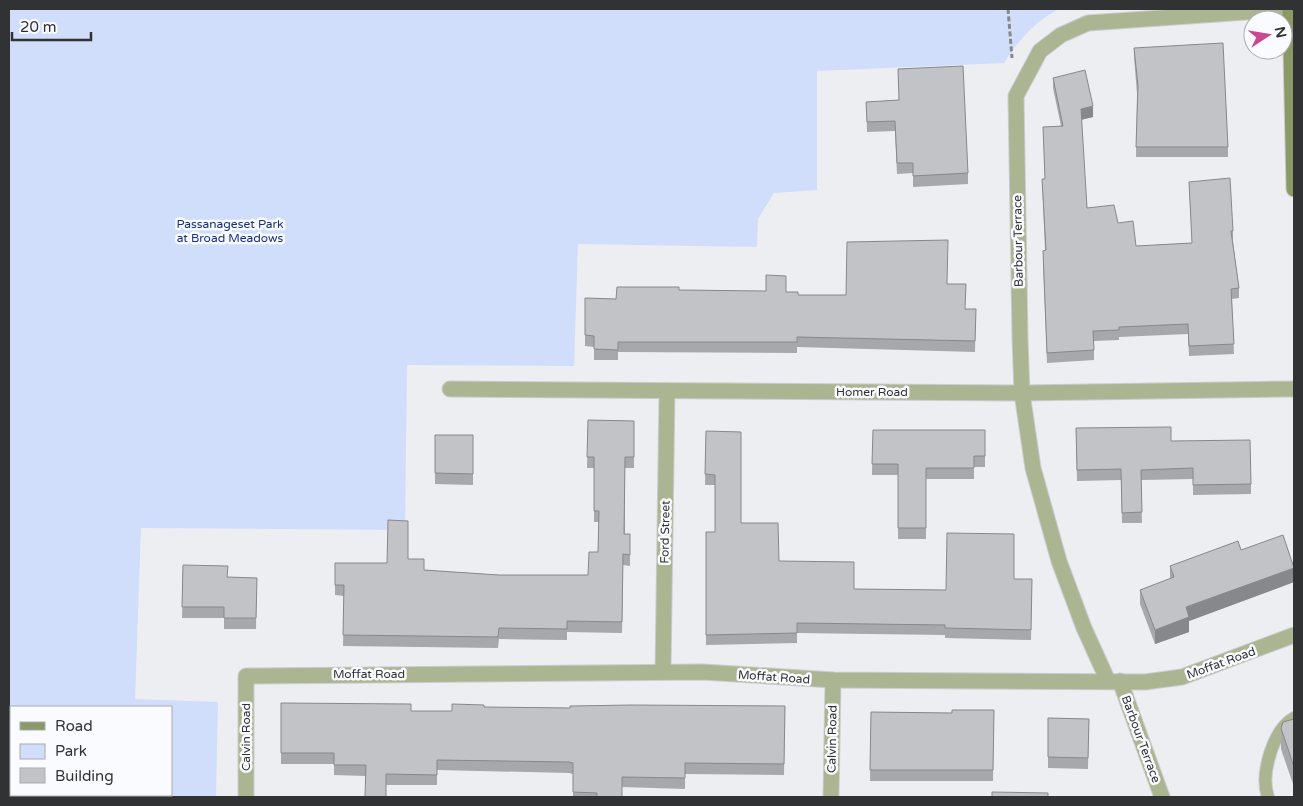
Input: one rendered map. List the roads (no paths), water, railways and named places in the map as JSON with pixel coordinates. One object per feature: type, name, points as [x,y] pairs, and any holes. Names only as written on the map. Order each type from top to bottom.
[{"type":"main road","points":[[1290,9],[1294,189]]},
{"type":"street","name":"Barbour Terrace","points":[[1162,797],[1114,681],[1084,628],[1059,561],[1033,468],[1022,392],[1016,96],[1040,51],[1060,35],[1088,23],[1290,9]]},
{"type":"street","name":"Homer Road","points":[[450,389],[1022,392],[1294,389]]},
{"type":"street","name":"Ford Street","points":[[663,672],[668,391]]},
{"type":"street","name":"Moffat Road","points":[[246,676],[703,672],[833,680],[1145,682],[1182,677],[1294,635]]},
{"type":"street","name":"Calvin Road","points":[[246,676],[246,797]]},
{"type":"street","name":"Calvin Road","points":[[831,797],[833,680]]},
{"type":"lane","points":[[1268,797],[1265,784],[1279,734],[1286,722],[1294,718]]},
{"type":"park label","name":"Passanageset Park at Broad Meadows","points":[[230,231]]}]
